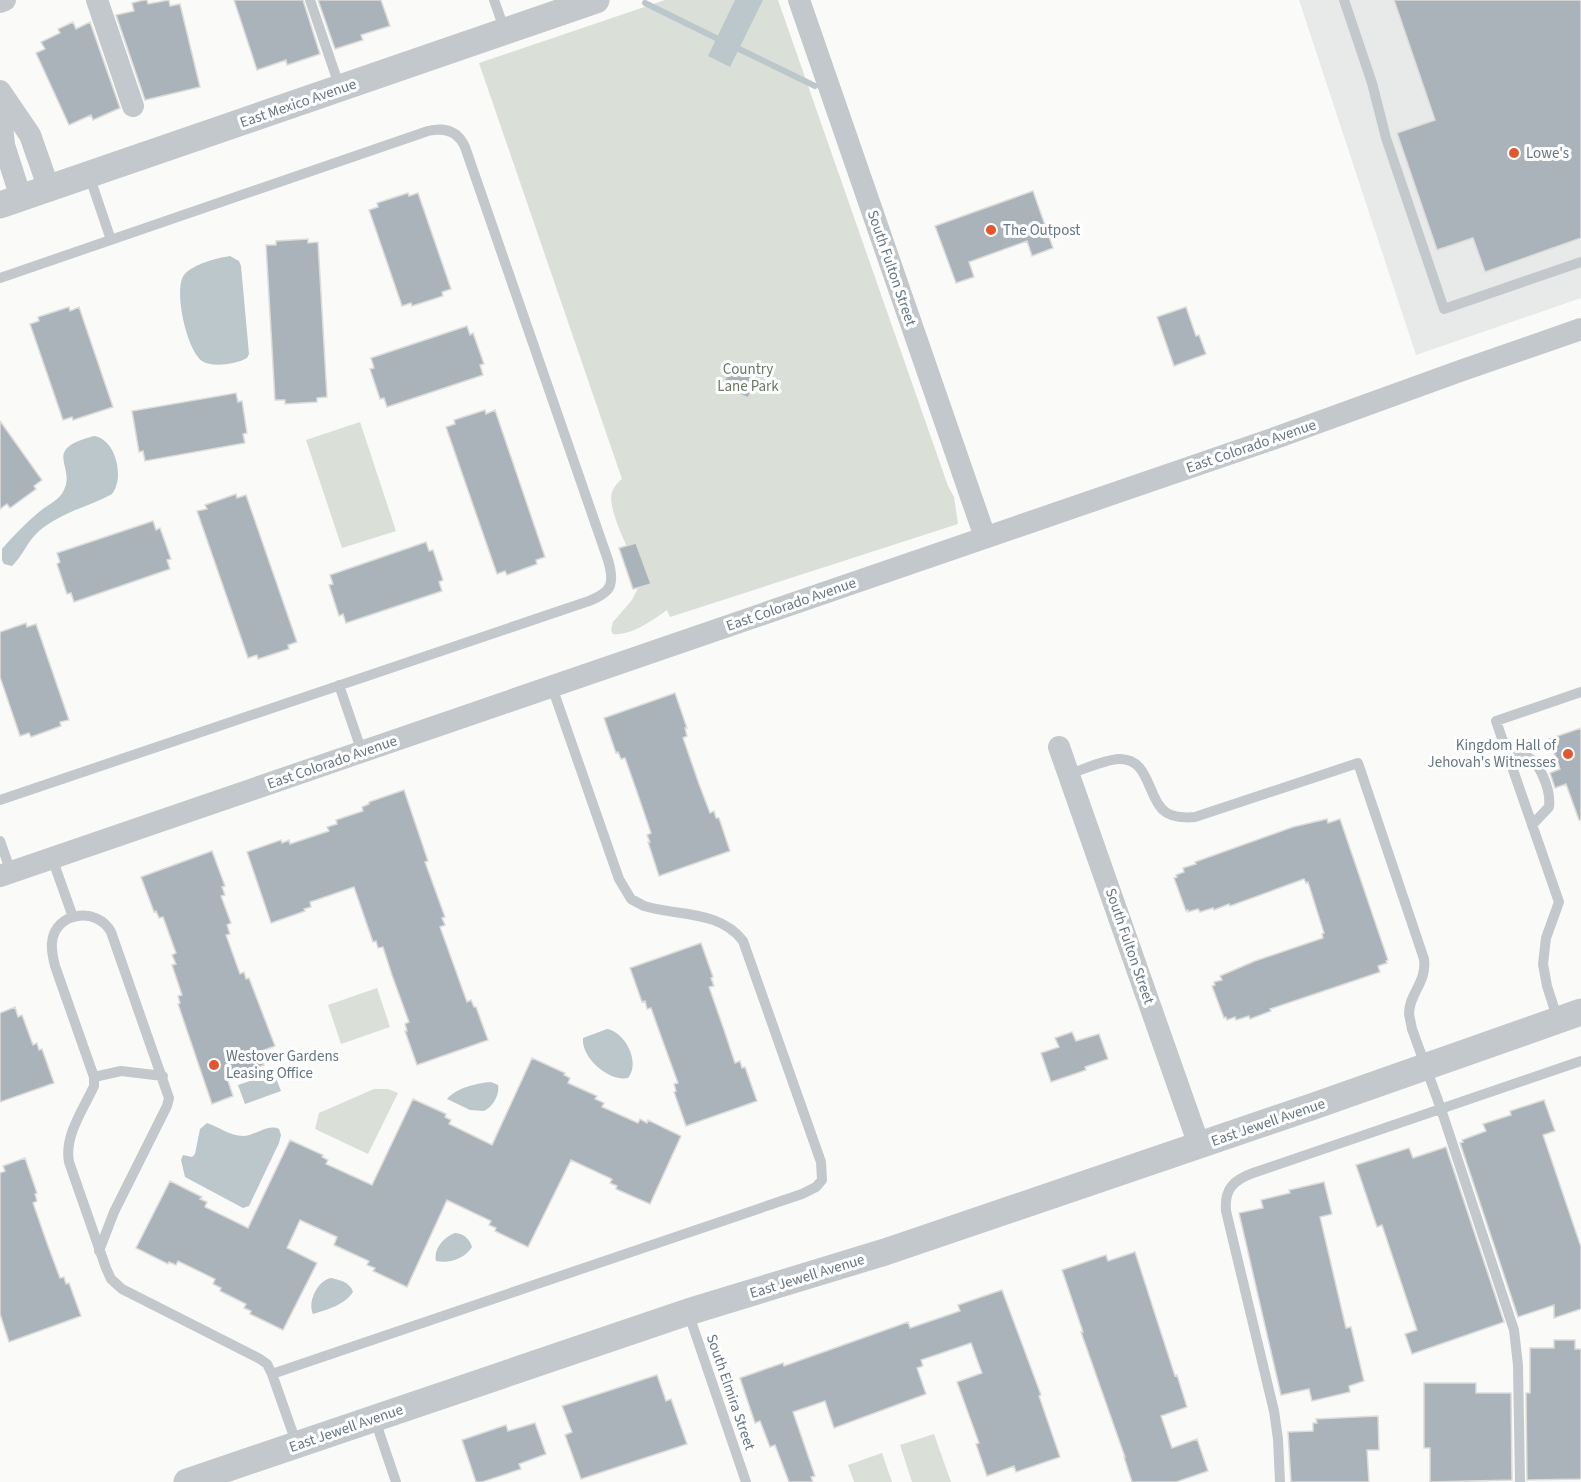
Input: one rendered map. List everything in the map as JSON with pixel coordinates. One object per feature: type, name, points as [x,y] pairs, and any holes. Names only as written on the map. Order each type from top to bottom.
[{"type":"street","points":[[0,2],[4,0]]},
{"type":"street","points":[[97,0],[133,105]]},
{"type":"street","name":"East Mexico Avenue","points":[[11,201],[596,0]]},
{"type":"street","name":"South Fulton Street","points":[[799,0],[985,537]]},
{"type":"street","points":[[0,91],[32,139],[49,189]]},
{"type":"street","points":[[0,107],[11,201]]},
{"type":"street","name":"East Colorado Avenue","points":[[5,874],[1257,445],[1460,370],[1581,329]]},
{"type":"street","name":"South Fulton Street","points":[[1059,747],[1198,1146]]},
{"type":"street","name":"East Jewell Avenue","points":[[188,1482],[688,1312],[885,1252],[1198,1146],[1569,1016]]},
{"type":"lane","points":[[310,0],[340,89]]},
{"type":"lane","points":[[494,0],[505,32]]},
{"type":"lane","points":[[1344,0],[1372,83],[1386,138],[1444,309],[1581,262]]},
{"type":"lane","points":[[0,278],[428,131],[448,130],[455,133],[463,143],[608,560],[612,580],[604,594],[589,601],[0,800]]},
{"type":"lane","points":[[88,175],[111,240]]},
{"type":"lane","points":[[339,686],[362,752]]},
{"type":"lane","points":[[272,1374],[802,1194],[816,1187],[822,1180],[821,1162],[743,941],[722,922],[706,917],[646,907],[635,902],[626,892],[611,859],[552,687]]},
{"type":"lane","points":[[1569,1016],[1547,986],[1543,964],[1545,938],[1559,902],[1496,721],[1581,692]]},
{"type":"lane","points":[[1508,756],[1523,755],[1533,761],[1548,793],[1549,807],[1532,825]]},
{"type":"lane","points":[[1069,774],[1120,759],[1129,761],[1138,766],[1144,774],[1163,811],[1183,818],[1195,817],[1358,763],[1424,959],[1426,969],[1410,1006],[1409,1015],[1514,1330],[1518,1365],[1520,1482]]},
{"type":"lane","points":[[0,841],[5,874]]},
{"type":"lane","points":[[52,858],[73,917]]},
{"type":"lane","points":[[99,1251],[114,1212],[169,1098],[109,927],[94,917],[86,915],[73,917],[64,922],[56,931],[52,950],[55,966],[94,1077],[94,1086],[67,1147],[69,1162],[99,1251],[111,1279],[118,1287],[267,1364],[297,1445]]},
{"type":"lane","points":[[1280,1482],[1277,1429],[1273,1408],[1226,1211],[1226,1200],[1230,1187],[1241,1178],[1253,1173],[1581,1061]]},
{"type":"lane","points":[[94,1077],[121,1071],[163,1076]]},
{"type":"lane","name":"South Elmira Street","points":[[688,1312],[746,1482]]},
{"type":"lane","points":[[374,1419],[396,1482]]},
{"type":"shaded area","points":[[735,0],[763,0],[730,67],[708,56]]},
{"type":"shaded area","points":[[1299,0],[1581,0],[1581,298],[1416,355]]},
{"type":"shaded area","points":[[230,256],[239,261],[241,266],[249,354],[247,358],[237,362],[206,363],[196,355],[187,333],[181,306],[181,283],[184,275],[193,268]]},
{"type":"shaded area","points":[[94,436],[108,444],[116,460],[118,479],[112,494],[46,525],[34,536],[12,566],[4,564],[2,549],[29,521],[61,495],[66,485],[64,454],[68,448]]},
{"type":"shaded area","points":[[607,1029],[620,1036],[632,1056],[632,1071],[628,1078],[613,1076],[598,1067],[591,1060],[584,1046],[583,1038]]},
{"type":"shaded area","points":[[274,1073],[281,1091],[245,1104],[238,1085]]},
{"type":"shaded area","points":[[491,1082],[498,1085],[498,1092],[493,1103],[484,1111],[470,1110],[447,1099],[467,1087]]},
{"type":"shaded area","points":[[207,1123],[238,1136],[270,1128],[279,1129],[281,1135],[279,1143],[249,1206],[243,1208],[185,1177],[181,1160],[183,1155],[192,1157],[195,1154],[200,1129]]},
{"type":"shaded area","points":[[455,1233],[466,1237],[472,1247],[457,1259],[447,1262],[436,1261],[436,1252],[440,1244]]},
{"type":"shaded area","points":[[331,1278],[347,1284],[353,1292],[340,1304],[313,1314],[311,1304],[315,1292],[322,1283]]},
{"type":"green space","name":"Country Lane Park","points":[[665,0],[778,0],[948,486],[954,497],[958,524],[670,617],[667,610],[634,630],[613,634],[611,630],[613,622],[632,600],[642,580],[619,529],[611,499],[616,485],[622,479],[479,63]]},
{"type":"green space","points":[[360,422],[396,531],[342,548],[306,440]]},
{"type":"green space","points":[[377,988],[390,1027],[341,1044],[328,1005]]},
{"type":"green space","points":[[374,1089],[388,1089],[398,1093],[368,1154],[315,1129],[319,1113]]},
{"type":"green space","points":[[934,1434],[951,1482],[912,1482],[900,1445]]},
{"type":"green space","points":[[882,1453],[892,1482],[854,1482],[848,1465]]},
{"type":"building","points":[[147,0],[148,4],[169,0],[170,6],[180,4],[200,87],[145,100],[116,15],[134,11],[132,3]]},
{"type":"building","points":[[234,0],[303,0],[320,54],[287,65],[286,60],[257,70]]},
{"type":"building","points":[[318,0],[381,0],[390,26],[361,35],[363,40],[335,49]]},
{"type":"building","name":"Lowe's","points":[[1394,0],[1581,0],[1581,238],[1485,272],[1473,238],[1437,250],[1397,133],[1435,120]]},
{"type":"building","points":[[73,22],[76,29],[90,22],[120,108],[93,120],[91,115],[69,125],[36,53],[45,49],[41,42],[60,33],[58,29]]},
{"type":"building","name":"The Outpost","points":[[1033,191],[1053,248],[1032,256],[1027,241],[969,262],[974,277],[956,283],[935,226]]},
{"type":"building","points":[[408,193],[409,196],[418,193],[451,289],[442,292],[443,296],[412,306],[411,303],[402,306],[369,210],[378,207],[377,203]]},
{"type":"building","points":[[308,239],[308,243],[318,242],[327,397],[317,398],[317,402],[285,404],[285,400],[275,400],[266,245],[276,245],[276,241]]},
{"type":"building","points":[[69,307],[70,311],[79,307],[113,407],[73,420],[72,417],[63,420],[30,324],[39,321],[38,317]]},
{"type":"building","points":[[1186,307],[1196,336],[1199,335],[1206,354],[1174,366],[1157,317]]},
{"type":"building","points":[[467,326],[470,335],[473,333],[484,364],[480,365],[483,375],[387,407],[384,398],[380,399],[370,369],[374,368],[371,358]]},
{"type":"building","points":[[733,363],[760,376],[748,398],[722,386]]},
{"type":"building","points":[[236,393],[238,402],[242,401],[247,433],[243,434],[245,443],[145,461],[143,451],[139,452],[132,411]]},
{"type":"building","points":[[485,410],[486,414],[495,410],[545,557],[536,560],[537,564],[507,575],[505,571],[497,574],[446,427],[455,424],[454,420]]},
{"type":"building","points":[[0,421],[42,480],[34,486],[36,489],[10,508],[7,504],[0,509]]},
{"type":"building","points":[[236,494],[237,498],[246,495],[297,642],[288,645],[289,649],[258,659],[257,655],[248,658],[197,511],[207,509],[205,505]]},
{"type":"building","points":[[153,521],[156,530],[160,528],[171,559],[167,560],[170,569],[74,602],[71,593],[67,594],[57,564],[60,562],[57,553]]},
{"type":"building","points":[[426,542],[429,551],[433,550],[443,580],[439,582],[442,591],[346,623],[343,614],[339,616],[329,585],[333,584],[330,575]]},
{"type":"building","points":[[636,543],[651,584],[633,589],[619,548]]},
{"type":"building","points":[[26,623],[27,627],[36,624],[69,720],[60,722],[61,726],[31,737],[29,733],[20,736],[0,677],[0,632]]},
{"type":"building","points":[[675,693],[687,728],[685,728],[687,736],[683,738],[699,784],[710,813],[714,811],[716,818],[719,818],[730,851],[659,876],[648,842],[650,842],[647,835],[651,833],[636,789],[625,758],[621,759],[618,752],[616,753],[604,718]]},
{"type":"building","name":"Kingdom Hall of Jehovah's Witnesses","points":[[1581,728],[1581,820],[1579,820],[1566,784],[1555,788],[1550,773],[1560,769],[1549,739]]},
{"type":"building","points":[[404,790],[428,861],[425,862],[445,917],[442,918],[445,925],[440,927],[467,1002],[471,1000],[476,1007],[488,1040],[417,1065],[405,1031],[407,1031],[405,1024],[409,1022],[383,947],[378,948],[376,941],[373,942],[354,887],[310,902],[311,907],[304,909],[305,911],[271,923],[247,852],[281,840],[282,843],[289,840],[290,844],[329,831],[327,827],[337,824],[336,820],[363,811],[362,807],[369,802]]},
{"type":"building","points":[[1327,819],[1328,823],[1340,819],[1388,960],[1387,963],[1378,966],[1380,972],[1270,1009],[1271,1011],[1250,1019],[1249,1016],[1227,1020],[1226,1017],[1224,1018],[1212,986],[1215,985],[1214,982],[1222,980],[1220,976],[1255,961],[1323,938],[1324,933],[1308,882],[1306,883],[1304,879],[1214,910],[1213,908],[1200,912],[1198,909],[1188,912],[1174,878],[1184,872],[1183,868],[1196,864],[1195,862],[1293,827]]},
{"type":"building","points":[[212,851],[225,886],[222,887],[225,895],[221,896],[231,923],[227,925],[230,934],[226,935],[240,974],[244,972],[246,979],[249,978],[275,1046],[259,1052],[264,1065],[227,1078],[233,1096],[212,1104],[178,1004],[180,1003],[178,996],[182,995],[172,965],[176,964],[172,955],[176,953],[163,917],[159,918],[156,911],[154,912],[141,877]]},
{"type":"building","points":[[701,943],[713,977],[711,978],[714,986],[709,987],[735,1063],[740,1061],[742,1068],[745,1067],[757,1101],[686,1126],[674,1092],[676,1091],[674,1084],[678,1083],[651,1008],[647,1009],[645,1001],[642,1002],[630,968]]},
{"type":"building","points":[[15,1007],[18,1017],[22,1015],[33,1045],[37,1043],[39,1050],[42,1049],[54,1083],[0,1102],[0,1013]]},
{"type":"building","points":[[1072,1032],[1076,1041],[1099,1034],[1108,1059],[1085,1067],[1086,1070],[1051,1082],[1041,1053],[1059,1047],[1055,1038]]},
{"type":"building","points":[[532,1058],[565,1073],[564,1075],[570,1078],[568,1083],[597,1096],[595,1099],[604,1103],[602,1107],[638,1123],[640,1119],[647,1123],[648,1120],[681,1136],[650,1204],[616,1189],[617,1186],[610,1183],[612,1179],[571,1160],[528,1247],[495,1231],[496,1228],[489,1225],[491,1221],[447,1200],[407,1287],[373,1271],[375,1268],[367,1265],[369,1261],[334,1245],[337,1237],[300,1220],[287,1248],[317,1263],[283,1330],[250,1314],[251,1311],[244,1308],[246,1304],[220,1291],[221,1288],[213,1284],[215,1279],[178,1261],[176,1265],[169,1262],[168,1264],[136,1248],[170,1181],[202,1197],[200,1199],[207,1202],[205,1207],[248,1228],[290,1140],[323,1155],[322,1157],[328,1160],[326,1164],[372,1185],[413,1099],[446,1114],[445,1117],[451,1120],[449,1124],[492,1145]]},
{"type":"building","points":[[1544,1100],[1555,1131],[1543,1135],[1581,1247],[1581,1309],[1554,1318],[1554,1305],[1518,1317],[1460,1143],[1463,1142],[1462,1140],[1486,1131],[1483,1124],[1511,1115],[1510,1111]]},
{"type":"building","points":[[1446,1147],[1504,1322],[1412,1354],[1405,1334],[1417,1330],[1382,1225],[1377,1227],[1356,1165],[1409,1148],[1413,1158]]},
{"type":"building","points":[[25,1158],[37,1193],[35,1194],[37,1201],[33,1203],[48,1246],[60,1278],[64,1277],[66,1284],[69,1283],[81,1316],[9,1342],[0,1314],[0,1173],[5,1171],[3,1166]]},
{"type":"building","points":[[1324,1182],[1332,1214],[1320,1217],[1346,1328],[1351,1327],[1364,1381],[1349,1386],[1350,1392],[1312,1401],[1309,1389],[1281,1395],[1239,1213],[1263,1208],[1261,1200],[1290,1193],[1289,1190]]},
{"type":"building","points":[[1135,1252],[1187,1407],[1161,1416],[1172,1448],[1197,1439],[1208,1471],[1176,1482],[1132,1482],[1062,1270],[1106,1255],[1108,1261]]},
{"type":"building","points":[[1002,1290],[1041,1395],[1039,1396],[1060,1457],[1016,1472],[1014,1466],[987,1476],[976,1444],[979,1443],[957,1382],[982,1373],[971,1343],[921,1360],[923,1366],[917,1368],[926,1394],[834,1428],[825,1401],[793,1412],[815,1476],[811,1477],[813,1482],[789,1482],[775,1445],[770,1447],[760,1421],[755,1423],[740,1378],[783,1363],[784,1366],[908,1322],[910,1328],[960,1311],[958,1305]]},
{"type":"building","points":[[1554,1340],[1575,1340],[1575,1349],[1581,1349],[1581,1479],[1527,1480],[1526,1393],[1530,1393],[1530,1348],[1554,1348]]},
{"type":"building","points":[[657,1375],[666,1401],[671,1399],[687,1444],[581,1479],[565,1435],[572,1432],[562,1406]]},
{"type":"building","points":[[1424,1383],[1476,1383],[1476,1393],[1511,1393],[1512,1480],[1430,1482],[1430,1448],[1424,1448]]},
{"type":"building","points":[[1378,1416],[1379,1450],[1367,1450],[1369,1482],[1291,1482],[1288,1432],[1313,1431],[1313,1423],[1317,1423],[1316,1419]]},
{"type":"building","points":[[535,1423],[546,1454],[519,1464],[521,1469],[476,1482],[462,1440],[506,1425],[508,1431]]},
{"type":"waterway","points":[[645,3],[716,38]]},
{"type":"waterway","points":[[739,49],[815,86]]},
{"type":"place","name":"Lowe's","points":[[1514,153]]},
{"type":"place","name":"The Outpost","points":[[991,230]]},
{"type":"place","name":"Kingdom Hall of Jehovah's Witnesses","points":[[1568,754]]},
{"type":"place","name":"Westover Gardens Leasing Office","points":[[214,1065]]}]
